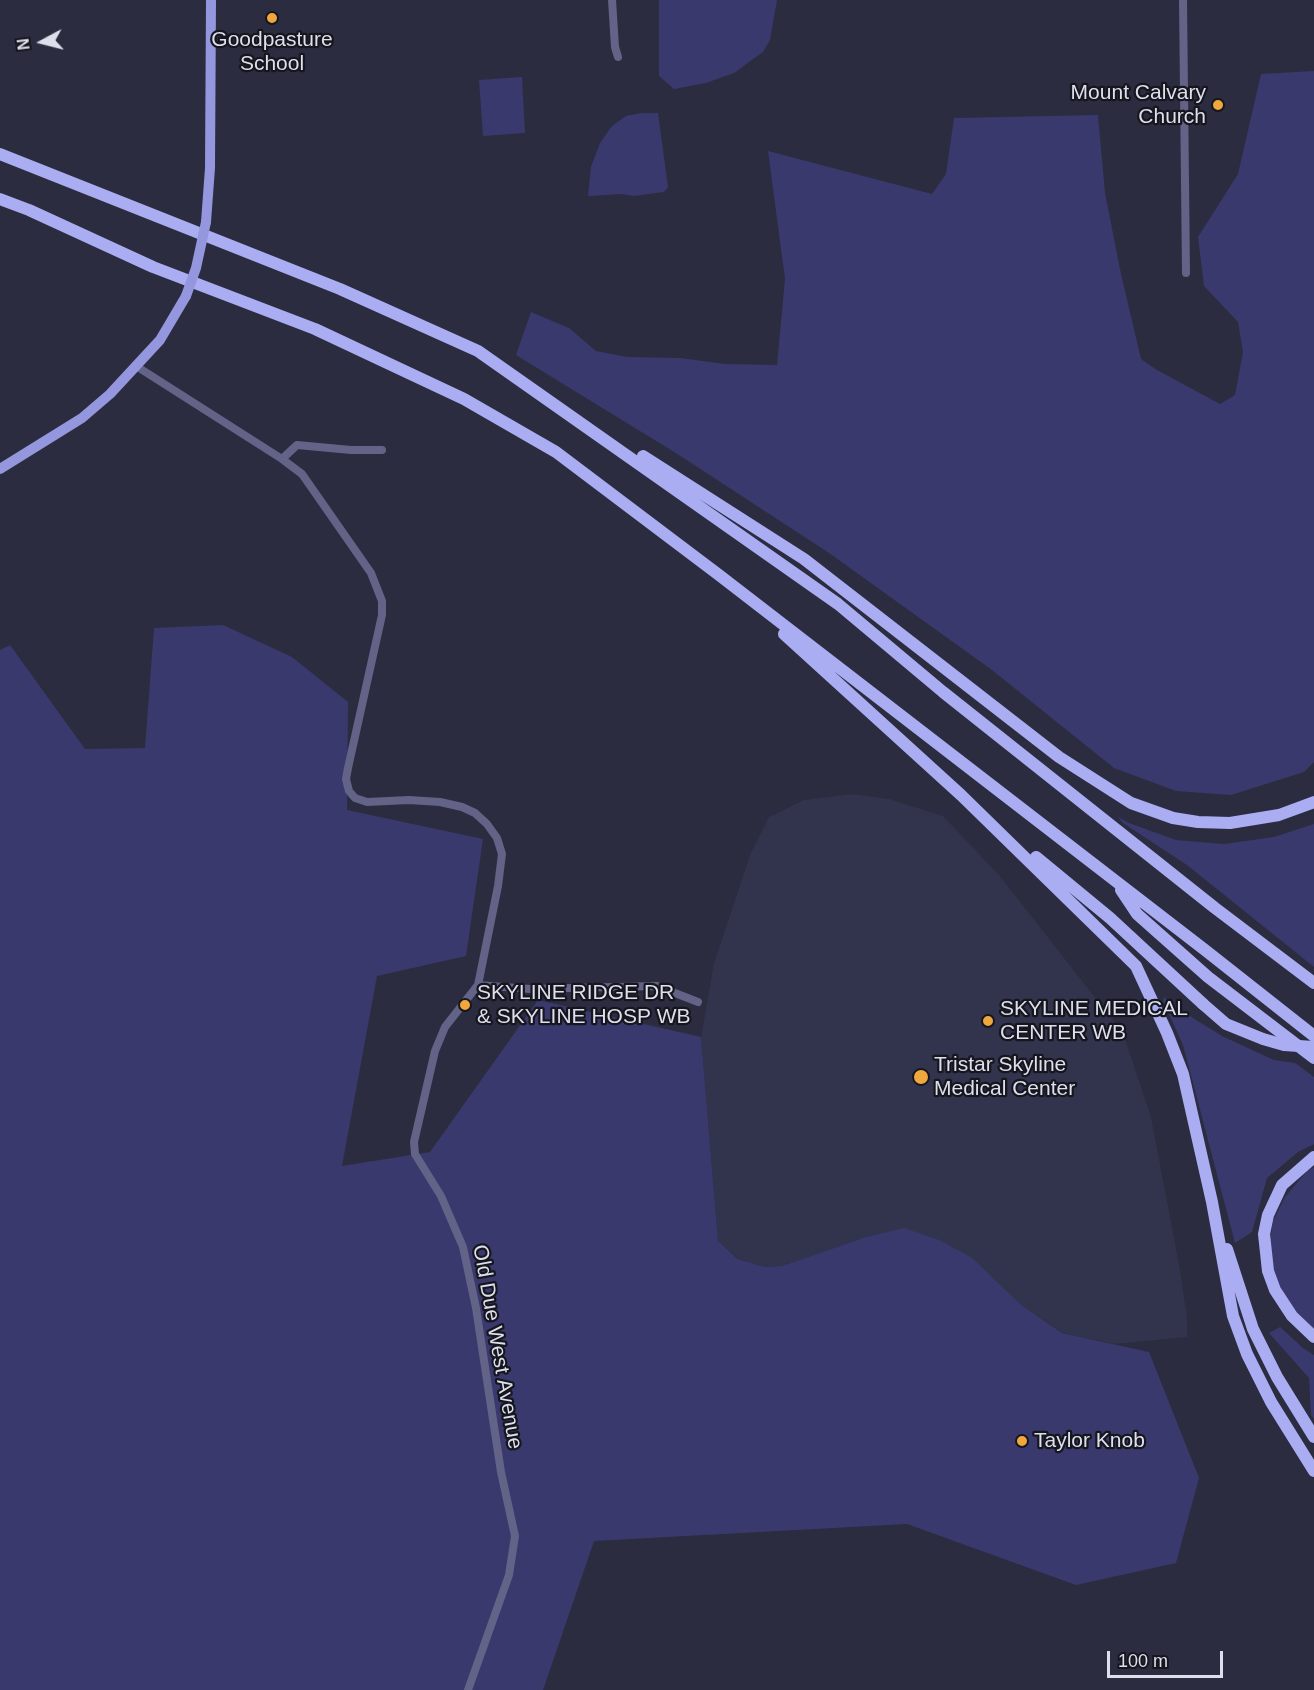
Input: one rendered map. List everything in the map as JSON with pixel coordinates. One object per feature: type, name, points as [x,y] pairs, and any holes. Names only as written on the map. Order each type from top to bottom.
[{"type":"highway","points":[[0,154],[340,288],[478,351],[804,559],[1059,757],[1131,803],[1173,818],[1198,822],[1230,823],[1279,815],[1314,802]]},
{"type":"highway","points":[[0,199],[153,267],[315,329],[464,399],[556,452],[719,575],[1314,1036]]},
{"type":"highway","points":[[546,396],[838,604],[943,692],[1215,908],[1314,983]]},
{"type":"highway","points":[[719,575],[961,795],[1136,966],[1183,1074],[1212,1202],[1233,1316],[1243,1344],[1271,1402],[1314,1471]]},
{"type":"highway","points":[[961,795],[1110,918],[1226,1024],[1284,1046],[1314,1047]]},
{"type":"highway","points":[[1115,882],[1137,914],[1208,977],[1314,1058]]},
{"type":"highway","points":[[1314,1157],[1282,1185],[1268,1215],[1264,1234],[1268,1271],[1275,1290],[1292,1316],[1314,1337]]},
{"type":"highway","points":[[1212,1202],[1253,1329],[1277,1377],[1314,1437]]},
{"type":"main road","points":[[0,469],[82,418],[110,394],[160,339],[186,296],[196,268],[206,222],[210,168],[211,0]]},
{"type":"street","points":[[612,0],[615,47],[618,57]]},
{"type":"street","points":[[1183,0],[1186,273]]},
{"type":"street","name":"Old Due West Avenue","points":[[136,366],[302,474],[371,573],[382,601],[382,615],[348,768],[346,779],[349,790],[355,798],[367,802],[410,800],[440,802],[462,807],[475,813],[487,824],[497,837],[502,854],[498,886],[478,985],[445,1027],[435,1051],[414,1142],[415,1154],[441,1196],[463,1247],[476,1308],[501,1472],[515,1536],[509,1575],[468,1690]]},
{"type":"street","points":[[282,459],[297,445],[351,450],[382,450]]},
{"type":"street","points":[[478,985],[530,989],[657,986],[698,1002]]},
{"type":"shaded area","points":[[659,0],[777,0],[770,40],[763,52],[734,73],[706,83],[674,89],[659,76]]},
{"type":"shaded area","points":[[1314,71],[1314,762],[1304,772],[1231,795],[1176,791],[1114,768],[992,670],[829,553],[679,455],[516,355],[531,312],[569,328],[596,351],[627,357],[680,358],[725,364],[777,365],[785,279],[768,151],[932,194],[946,174],[954,118],[1098,115],[1105,193],[1141,359],[1220,404],[1235,395],[1243,352],[1238,322],[1204,286],[1198,237],[1238,174],[1261,74]]},
{"type":"shaded area","points":[[522,77],[525,133],[483,136],[479,80]]},
{"type":"shaded area","points":[[658,113],[668,187],[664,192],[634,196],[622,194],[588,196],[591,167],[600,143],[612,126],[626,116]]},
{"type":"shaded area","points":[[223,625],[292,657],[348,702],[347,810],[483,839],[466,956],[377,976],[342,1166],[430,1152],[538,1000],[701,1037],[718,1241],[738,1259],[765,1267],[782,1266],[863,1238],[904,1228],[939,1240],[971,1257],[1020,1304],[1062,1333],[1149,1352],[1199,1478],[1176,1563],[1076,1585],[907,1524],[594,1541],[543,1690],[0,1690],[0,650],[10,645],[85,749],[145,748],[154,628]]},
{"type":"shaded area","name":"Tristar Skyline Medical Center","points":[[852,794],[889,799],[943,816],[999,875],[1123,1033],[1151,1117],[1179,1264],[1187,1317],[1187,1337],[1115,1344],[1063,1333],[1020,1304],[863,1238],[782,1266],[765,1267],[739,1259],[718,1241],[701,1037],[714,963],[750,855],[769,817],[804,800]]},
{"type":"shaded area","points":[[1118,817],[1176,840],[1224,844],[1274,837],[1314,824],[1314,967],[1187,865],[1123,823]]},
{"type":"shaded area","points":[[1164,997],[1222,1036],[1274,1060],[1295,1063],[1314,1077],[1314,1144],[1298,1152],[1267,1178],[1252,1232],[1235,1243],[1183,1045],[1163,1001]]},
{"type":"shaded area","points":[[1314,1167],[1314,1330],[1304,1323],[1283,1295],[1273,1270],[1269,1246],[1273,1221],[1285,1197],[1307,1171]]},
{"type":"shaded area","points":[[1280,1327],[1314,1355],[1314,1419],[1311,1415],[1309,1378],[1269,1333]]},
{"type":"place","name":"Goodpasture School","points":[[272,18]]},
{"type":"place","name":"Mount Calvary Church","points":[[1218,105]]},
{"type":"place","name":"SKYLINE RIDGE DR & SKYLINE HOSP WB","points":[[465,1005]]},
{"type":"place","name":"SKYLINE MEDICAL CENTER WB","points":[[988,1021]]},
{"type":"place","name":"Tristar Skyline Medical Center","points":[[921,1077]]},
{"type":"place","name":"Taylor Knob","points":[[1022,1441]]}]
